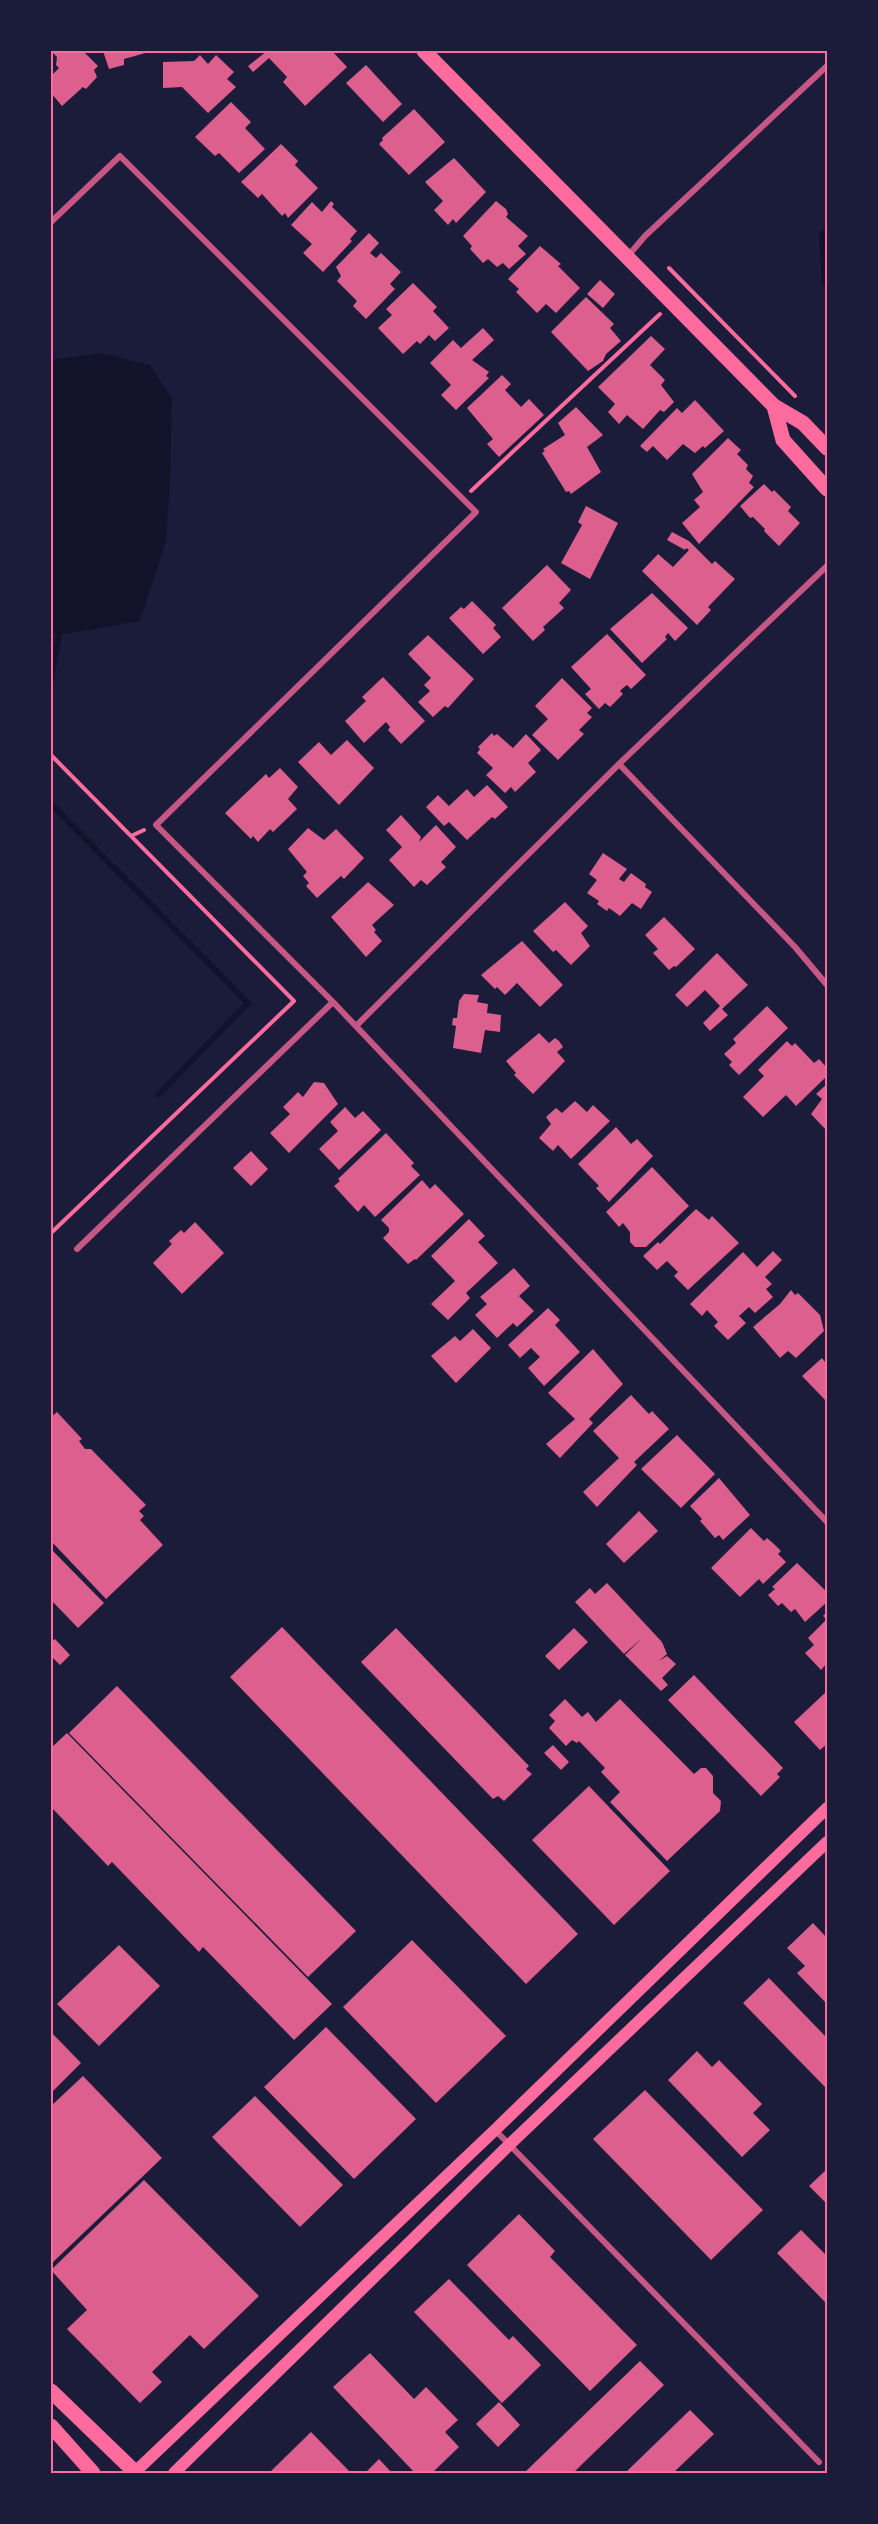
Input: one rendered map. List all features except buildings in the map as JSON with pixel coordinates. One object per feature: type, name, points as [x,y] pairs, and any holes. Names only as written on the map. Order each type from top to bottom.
[{"type":"main road","points":[[424,51],[626,259],[774,406],[802,423],[827,448]]},
{"type":"main road","points":[[774,406],[783,440],[827,489]]},
{"type":"main road","points":[[51,2391],[135,2473],[495,2130],[827,1808]]},
{"type":"main road","points":[[174,2473],[509,2145],[827,1842]]},
{"type":"main road","points":[[51,2426],[93,2473]]},
{"type":"street","points":[[626,259],[645,236],[827,66]]},
{"type":"street","points":[[51,222],[120,156],[476,512],[156,825],[333,1002],[827,1522]]},
{"type":"street","points":[[356,1026],[619,764],[827,566]]},
{"type":"street","points":[[619,764],[795,947],[827,985]]},
{"type":"street","points":[[77,1249],[333,1002]]},
{"type":"street","points":[[495,2130],[819,2462]]},
{"type":"path","points":[[669,268],[802,404]]},
{"type":"path","points":[[463,499],[672,303]]},
{"type":"path","points":[[51,755],[294,1001],[51,1233]]},
{"type":"shaded area","points":[[827,225],[827,289],[822,283],[819,234]]},
{"type":"shaded area","points":[[100,353],[150,365],[172,399],[166,541],[140,621],[59,635],[51,632],[51,360]]},
{"type":"waterway","points":[[51,679],[59,635]]},
{"type":"waterway","points":[[51,804],[248,1003],[159,1094]]}]
